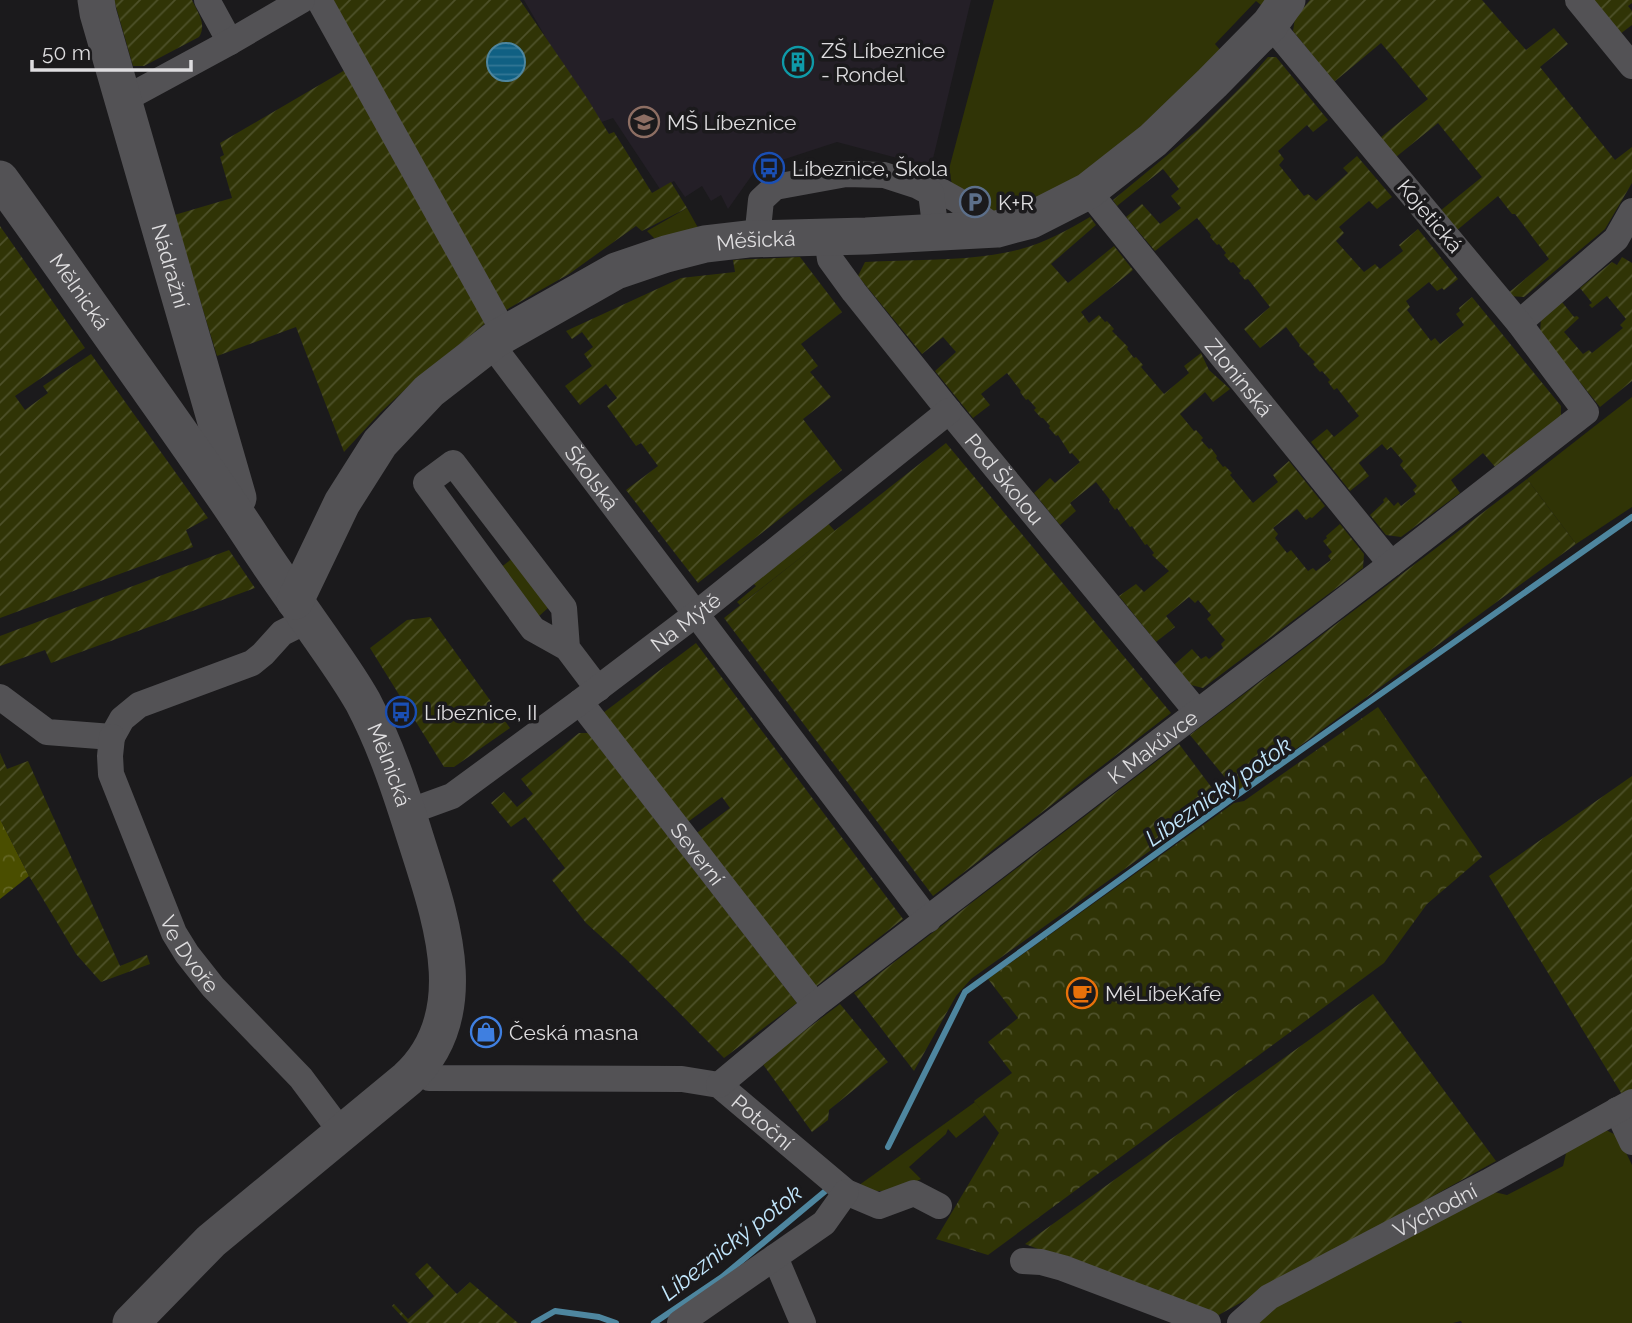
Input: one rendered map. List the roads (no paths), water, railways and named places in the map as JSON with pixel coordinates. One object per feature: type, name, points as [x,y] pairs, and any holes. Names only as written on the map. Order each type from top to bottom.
[{"type":"street","name":"Nádražní","points":[[96,0],[232,498],[249,532]]},
{"type":"street","points":[[207,0],[230,42]]},
{"type":"street","points":[[122,100],[302,0]]},
{"type":"street","name":"Školská","points":[[319,0],[499,323],[496,339],[503,360],[928,920]]},
{"type":"street","points":[[1578,0],[1632,66]]},
{"type":"street","name":"Měšická","points":[[301,610],[342,503],[380,443],[429,391],[496,339],[616,271],[705,244],[757,239],[996,229],[1031,220],[1088,191],[1153,140],[1279,12]]},
{"type":"street","name":"Kojetická","points":[[1279,12],[1586,412]]},
{"type":"street","points":[[757,239],[761,200],[775,187],[846,173],[884,174],[931,193],[939,190],[996,229]]},
{"type":"street","name":"Mělnická","points":[[1,182],[232,498]]},
{"type":"street","name":"Zlonínská","points":[[1088,191],[1391,564]]},
{"type":"street","points":[[931,193],[936,233]]},
{"type":"street","points":[[1520,323],[1616,239],[1632,211]]},
{"type":"street","name":"Pod Školou","points":[[827,237],[830,259],[854,292],[1197,712]]},
{"type":"street","name":"Na Mýtě","points":[[408,812],[452,796],[589,696],[696,614],[949,411]]},
{"type":"street","name":"K Makůvce","points":[[719,1085],[816,1005],[1586,412]]},
{"type":"street","points":[[567,648],[533,629],[426,483],[453,463],[564,608],[567,648],[589,696]]},
{"type":"street","name":"Mělnická","points":[[131,1323],[211,1241],[417,1070],[439,1032],[445,1009],[448,977],[442,928],[408,812],[386,750],[348,677],[249,532]]},
{"type":"street","points":[[1,697],[47,732],[112,737],[122,719],[139,705],[251,663],[263,654],[301,610]]},
{"type":"street","name":"Severní","points":[[589,696],[816,1005]]},
{"type":"street","name":"Ve Dvoře","points":[[112,737],[111,774],[174,933],[199,971],[301,1078],[342,1133]]},
{"type":"street","name":"Potoční","points":[[417,1070],[429,1079],[681,1079],[719,1085],[846,1192],[879,1206],[914,1193],[939,1206]]},
{"type":"street","points":[[1625,1106],[1632,1142]]},
{"type":"street","name":"Východní","points":[[1240,1323],[1269,1297],[1488,1182],[1625,1106]]},
{"type":"street","points":[[681,1323],[824,1223],[846,1192]]},
{"type":"street","points":[[775,1257],[803,1323]]},
{"type":"street","points":[[1023,1261],[1041,1262],[1063,1268],[1208,1323]]},
{"type":"water","points":[[506,43],[519,49],[525,62],[519,75],[506,81],[493,75],[487,62],[493,49]]},
{"type":"waterway","name":"Líbeznický potok","points":[[888,1147],[965,992],[1237,795],[1632,517]]},
{"type":"waterway","name":"Líbeznický potok","points":[[654,1323],[722,1277],[829,1188]]},
{"type":"waterway","name":"Líbeznický potok","points":[[534,1323],[555,1311],[599,1317],[616,1323]]},
{"type":"place","name":"ZŠ Líbeznice - Rondel","points":[[798,62]]},
{"type":"place","name":"MŠ Líbeznice","points":[[644,122]]},
{"type":"place","name":"Líbeznice, Škola","points":[[769,168]]},
{"type":"place","name":"K+R","points":[[975,202]]},
{"type":"place","name":"Líbeznice, II","points":[[401,712]]},
{"type":"place","name":"MéLíbeKafe","points":[[1082,993]]},
{"type":"place","name":"Česká masna","points":[[486,1032]]}]
